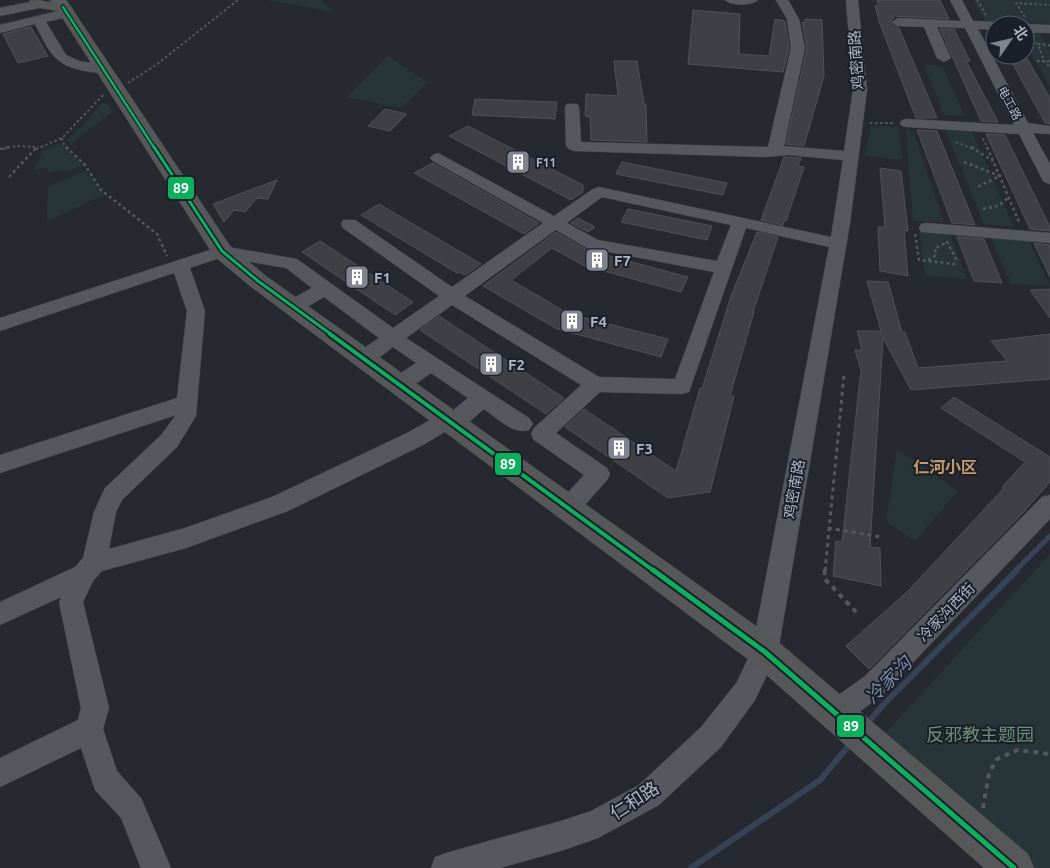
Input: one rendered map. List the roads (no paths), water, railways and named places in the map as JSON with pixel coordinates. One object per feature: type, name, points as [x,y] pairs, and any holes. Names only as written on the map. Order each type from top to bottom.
[{"type":"highway","points":[[53,5],[112,82],[222,251],[293,306],[765,652],[1014,868]]},
{"type":"street","points":[[731,0],[752,0]]},
{"type":"street","points":[[756,15],[758,6],[766,0]]},
{"type":"street","points":[[775,151],[798,48],[793,19],[782,0]]},
{"type":"street","name":"鸡密南路","points":[[765,652],[838,244],[860,90],[852,0]]},
{"type":"street","name":"电工路","points":[[956,0],[1050,179]]},
{"type":"street","points":[[0,12],[53,5]]},
{"type":"street","points":[[0,29],[39,20],[53,5]]},
{"type":"street","points":[[39,20],[60,58],[67,63],[78,66],[112,82]]},
{"type":"street","points":[[898,22],[969,25],[985,23]]},
{"type":"street","points":[[929,23],[944,58]]},
{"type":"street","points":[[1035,29],[1050,29]]},
{"type":"street","points":[[572,107],[574,146],[788,150],[851,156]]},
{"type":"street","points":[[907,123],[1050,130]]},
{"type":"street","points":[[438,158],[593,244],[724,268]]},
{"type":"street","points":[[364,358],[599,192],[838,244]]},
{"type":"street","points":[[349,224],[452,296],[595,384],[682,387],[740,222]]},
{"type":"street","points":[[927,228],[946,236],[1026,236],[1050,238]]},
{"type":"street","points":[[0,325],[222,251],[291,263],[394,338],[522,424]]},
{"type":"street","points":[[156,868],[131,808],[105,780],[89,729],[95,708],[72,602],[89,569],[112,494],[169,442],[186,416],[196,311],[177,267]]},
{"type":"street","points":[[293,306],[326,288]]},
{"type":"street","points":[[399,384],[431,363]]},
{"type":"street","points":[[568,508],[600,474],[542,434],[595,384]]},
{"type":"street","points":[[0,614],[89,569],[186,538],[280,504],[450,421],[483,398]]},
{"type":"street","points":[[0,464],[187,403]]},
{"type":"street","name":"冷家沟西街","points":[[836,713],[874,685],[1050,504]]},
{"type":"street","name":"仁和路","points":[[446,868],[564,835],[598,823],[649,795],[711,737],[746,691],[765,652]]},
{"type":"street","points":[[0,773],[89,729]]},
{"type":"waterway","name":"冷家沟","points":[[1015,571],[1050,536]]},
{"type":"waterway","name":"冷家沟","points":[[866,725],[883,705],[1017,570]]},
{"type":"waterway","name":"冷家沟","points":[[691,868],[820,780],[851,743]]},
{"type":"place","name":"F11","points":[[518,162]]},
{"type":"place","name":"F7","points":[[597,260]]},
{"type":"place","name":"F1","points":[[357,277]]},
{"type":"place","name":"F4","points":[[572,321]]},
{"type":"place","name":"F2","points":[[491,364]]},
{"type":"place","name":"F3","points":[[619,448]]},
{"type":"district","name":"仁河小区","points":[[945,467]]},
{"type":"park label","name":"反邪教主题园","points":[[980,734]]}]
